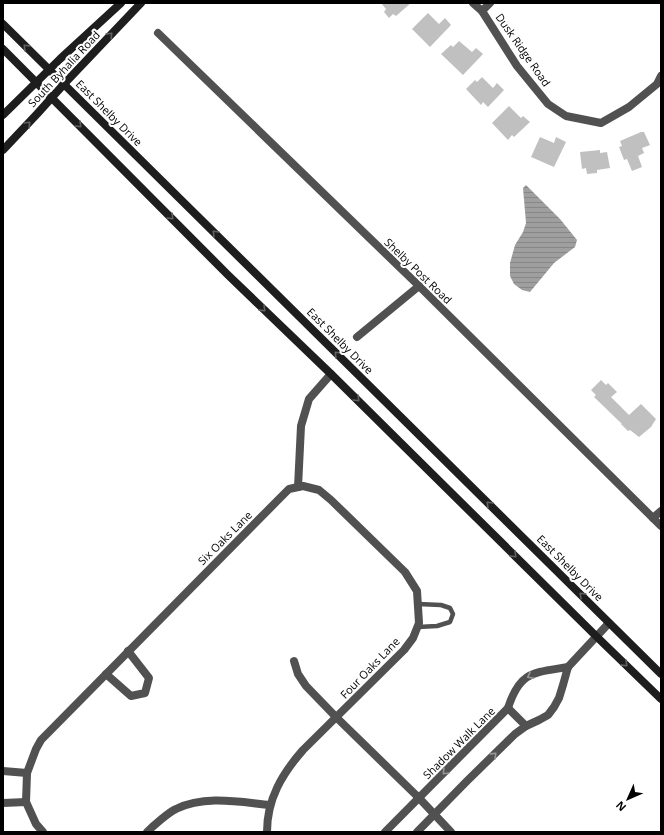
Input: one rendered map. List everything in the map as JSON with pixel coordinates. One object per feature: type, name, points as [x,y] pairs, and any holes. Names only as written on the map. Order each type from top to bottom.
[{"type":"main road","name":"South Byhalia Road","points":[[3,115],[36,82],[121,3]]},
{"type":"main road","name":"South Byhalia Road","points":[[3,150],[141,3]]},
{"type":"main road","name":"East Shelby Drive","points":[[3,24],[661,674]]},
{"type":"main road","points":[[3,49],[223,269],[661,699]]},
{"type":"street","name":"Dusk Ridge Road","points":[[473,3],[482,11],[517,66],[548,104],[566,116],[600,123],[630,107],[657,84],[661,76]]},
{"type":"street","points":[[482,11],[490,3]]},
{"type":"street","name":"Shelby Post Road","points":[[158,33],[419,286],[661,526]]},
{"type":"street","points":[[357,337],[419,286]]},
{"type":"street","points":[[298,487],[301,426],[309,399],[331,374]]},
{"type":"street","name":"Four Oaks Lane","points":[[267,832],[272,799],[282,778],[292,763],[303,750],[404,650],[413,638],[419,623],[417,591],[405,572],[319,490],[303,486],[298,487]]},
{"type":"street","name":"Six Oaks Lane","points":[[26,802],[27,773],[41,740],[289,489],[298,487]]},
{"type":"street","points":[[653,518],[661,511]]},
{"type":"street","points":[[417,832],[509,739],[526,726],[548,714],[560,698],[568,667],[610,623]]},
{"type":"street","points":[[106,674],[131,696],[145,693],[149,678],[128,651]]},
{"type":"street","points":[[294,661],[298,674],[306,686],[452,832]]},
{"type":"street","name":"Shadow Walk Lane","points":[[385,832],[508,708],[517,688],[522,681],[539,672],[568,667]]},
{"type":"street","points":[[508,708],[526,726]]},
{"type":"street","points":[[3,771],[27,773]]},
{"type":"street","points":[[147,832],[175,809],[196,803],[222,800],[270,805]]},
{"type":"street","points":[[3,803],[26,802],[36,824],[43,832]]},
{"type":"lane","points":[[418,604],[441,605],[450,608],[453,614],[450,622],[437,626],[418,627]]},
{"type":"shaded area","points":[[526,185],[560,219],[577,240],[575,247],[554,263],[530,292],[522,290],[514,284],[510,276],[510,263],[515,245],[523,232],[526,223],[523,188]]},
{"type":"building","points":[[381,3],[411,3],[396,16],[393,14],[389,18],[384,12],[386,9]]},
{"type":"building","points":[[428,13],[439,24],[445,18],[451,25],[430,47],[412,29]]},
{"type":"building","points":[[459,41],[472,52],[476,48],[483,54],[463,75],[441,54],[451,45],[453,47]]},
{"type":"building","points":[[482,77],[493,88],[497,83],[504,90],[488,107],[483,102],[481,105],[466,89],[475,80],[477,82]]},
{"type":"building","points":[[509,106],[521,118],[523,116],[530,122],[514,137],[512,135],[508,140],[492,123]]},
{"type":"building","points":[[644,132],[650,145],[642,148],[644,153],[638,156],[642,167],[632,171],[627,159],[624,160],[619,147],[622,146],[620,141]]},
{"type":"building","points":[[540,137],[554,143],[556,137],[566,142],[554,167],[531,157]]},
{"type":"building","points":[[600,150],[600,153],[607,152],[610,168],[597,170],[597,173],[587,174],[586,168],[582,169],[580,152]]},
{"type":"building","points":[[601,380],[606,385],[608,383],[617,392],[611,397],[629,415],[641,404],[656,419],[651,427],[639,437],[630,430],[628,431],[594,397],[596,395],[591,390]]}]
